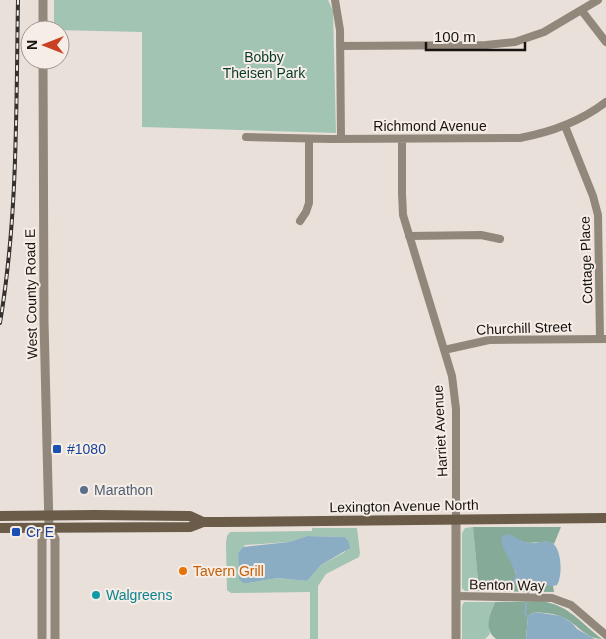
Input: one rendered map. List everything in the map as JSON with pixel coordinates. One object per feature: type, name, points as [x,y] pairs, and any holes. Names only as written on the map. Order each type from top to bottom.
[{"type":"main road","name":"Lexington Avenue North","points":[[0,516],[190,516],[203,522]]},
{"type":"main road","name":"Lexington Avenue North","points":[[0,528],[190,527],[203,522],[606,518]]},
{"type":"street","points":[[42,20],[43,0]]},
{"type":"street","points":[[336,0],[340,46],[340,139]]},
{"type":"street","points":[[340,46],[501,44],[516,42],[544,32],[598,0]]},
{"type":"street","points":[[582,10],[606,42]]},
{"type":"street","name":"West County Road E","points":[[43,70],[44,321],[49,528],[55,540],[55,639]]},
{"type":"street","name":"Richmond Avenue","points":[[246,137],[309,139],[520,138],[565,126],[592,112],[606,102]]},
{"type":"street","name":"Cottage Place","points":[[565,126],[593,196],[598,215],[603,339]]},
{"type":"street","points":[[300,221],[309,203],[309,139]]},
{"type":"street","name":"Harriet Avenue","points":[[402,139],[402,204],[409,236],[452,376],[456,409],[456,639]]},
{"type":"street","points":[[409,236],[482,235],[500,239]]},
{"type":"street","name":"Churchill Street","points":[[444,350],[489,340],[603,339]]},
{"type":"street","name":"West County Road E","points":[[42,639],[42,539],[49,528]]},
{"type":"street","name":"Benton Way","points":[[456,596],[552,598],[571,605],[606,635]]},
{"type":"green space","name":"Bobby Theisen Park","points":[[54,0],[328,0],[333,11],[336,133],[142,127],[142,32],[70,30],[70,20],[54,20]]},
{"type":"green space","points":[[473,527],[479,591],[465,591],[462,588],[462,533],[465,528]]},
{"type":"green space","points":[[473,527],[561,527],[554,544],[550,542],[529,543],[519,540],[506,552],[513,564],[519,585],[533,580],[553,586],[554,592],[479,591]]},
{"type":"green space","points":[[312,528],[357,528],[360,553],[359,557],[326,574],[318,586],[318,639],[310,639],[310,592],[231,593],[227,590],[226,543],[230,532],[312,531]],"holes":[[[307,536],[345,537],[348,540],[345,552],[321,565],[307,581],[278,578],[243,583],[239,578],[238,553],[245,545],[289,542]]]},
{"type":"green space","points":[[541,601],[559,606],[602,639],[586,634],[559,616],[535,612],[528,616],[526,639],[496,639],[492,635],[489,622],[495,602]]},
{"type":"green space","points":[[464,602],[495,602],[489,622],[490,634],[485,639],[462,639],[462,606]]},
{"type":"water","points":[[508,534],[521,541],[532,543],[550,542],[554,544],[559,555],[561,568],[557,585],[547,586],[532,581],[519,585],[513,581],[516,573],[502,545],[501,538],[503,535]]},
{"type":"water","points":[[307,536],[345,537],[350,548],[321,565],[307,581],[278,578],[243,583],[239,579],[238,553],[243,547],[289,542]]},
{"type":"water","points":[[535,612],[561,616],[572,623],[577,629],[595,639],[526,639],[528,616]]},
{"type":"waterway","points":[[527,581],[528,594]]},
{"type":"waterway","points":[[527,599],[525,614],[528,616]]},
{"type":"railway","points":[[0,323],[6,283],[13,202],[18,0]]},
{"type":"place","name":"#1080","points":[[57,449]]},
{"type":"place","name":"Marathon","points":[[84,490]]},
{"type":"place","name":"Cr E","points":[[16,532]]},
{"type":"place","name":"Tavern Grill","points":[[183,571]]},
{"type":"place","name":"Walgreens","points":[[96,595]]}]
